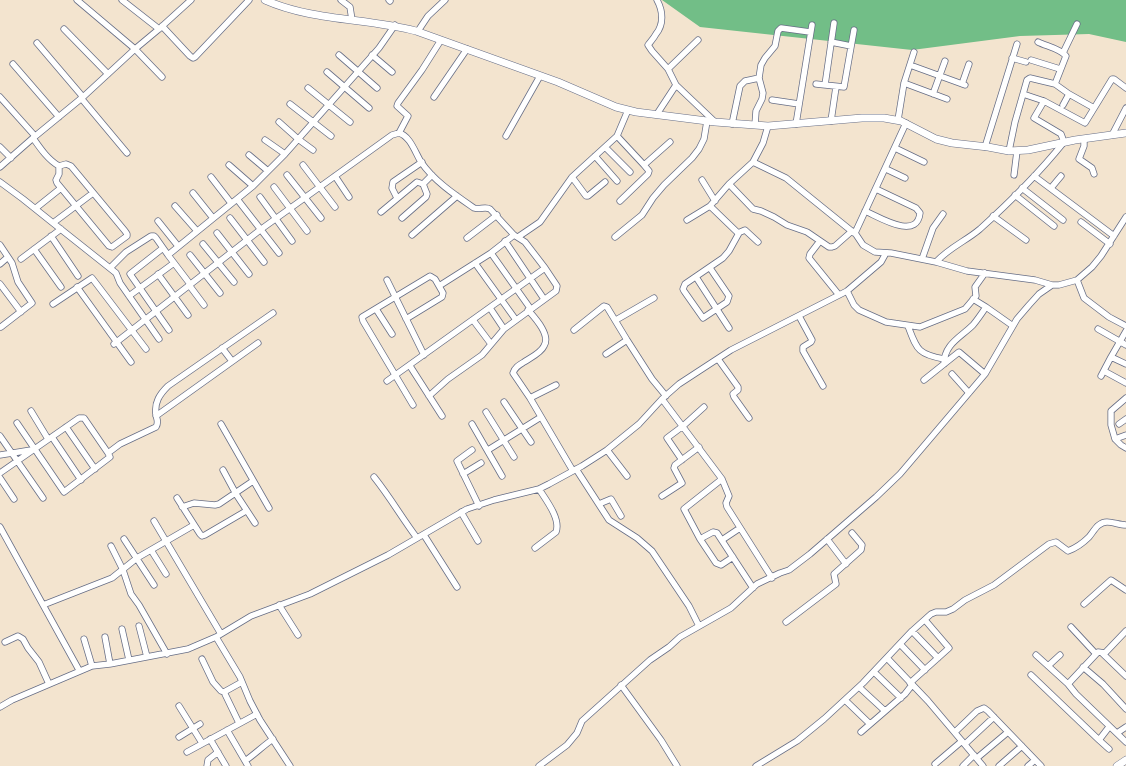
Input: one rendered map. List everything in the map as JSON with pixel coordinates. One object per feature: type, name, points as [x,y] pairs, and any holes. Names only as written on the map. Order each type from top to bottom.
[{"type":"street","points":[[76,0],[135,49],[162,77]]},
{"type":"street","points":[[122,0],[161,28],[190,56],[195,57],[249,0]]},
{"type":"street","points":[[0,167],[82,98],[135,49],[192,0]]},
{"type":"street","points":[[265,0],[294,10],[352,20],[395,25],[418,31],[564,84],[616,107],[628,110],[732,124],[768,126],[862,118],[898,120],[936,139],[952,143],[1013,151],[1126,133]]},
{"type":"street","points":[[341,0],[347,4],[351,11],[352,20]]},
{"type":"street","points":[[347,4],[352,0]]},
{"type":"street","points":[[418,31],[428,16],[445,0]]},
{"type":"street","points":[[657,0],[662,14],[661,25],[658,32],[648,45],[668,69],[676,85],[715,122]]},
{"type":"street","points":[[825,85],[834,23]]},
{"type":"street","points":[[1063,53],[1077,24]]},
{"type":"street","points":[[168,255],[253,186],[285,154],[358,72],[395,25]]},
{"type":"street","points":[[796,124],[812,25]]},
{"type":"street","points":[[64,29],[108,74]]},
{"type":"street","points":[[755,125],[756,111],[762,99],[763,93],[759,78],[761,65],[775,46],[780,29],[810,32]]},
{"type":"street","points":[[816,84],[842,88],[845,86],[854,30]]},
{"type":"street","points":[[115,343],[246,240],[392,135],[399,133],[408,116],[397,106],[398,103],[422,70],[441,40]]},
{"type":"street","points":[[668,69],[698,40]]},
{"type":"street","points":[[831,42],[851,46]]},
{"type":"street","points":[[1038,42],[1063,53],[1066,56],[1055,84]]},
{"type":"street","points":[[37,43],[127,153]]},
{"type":"street","points":[[985,147],[1017,44]]},
{"type":"street","points":[[434,97],[467,50]]},
{"type":"street","points":[[898,120],[904,84],[914,52]]},
{"type":"street","points":[[339,55],[377,88]]},
{"type":"street","points":[[372,55],[392,72]]},
{"type":"street","points":[[1012,58],[1060,69]]},
{"type":"street","points":[[933,94],[945,61]]},
{"type":"street","points":[[13,64],[59,117]]},
{"type":"street","points":[[910,64],[963,85],[969,64]]},
{"type":"street","points":[[327,72],[369,108]]},
{"type":"street","points":[[506,136],[540,76]]},
{"type":"street","points":[[732,124],[740,86],[745,81],[759,78]]},
{"type":"street","points":[[1014,175],[1013,151],[1015,122],[1027,80],[1030,78],[1055,84],[1094,108]]},
{"type":"street","points":[[1023,94],[1044,102],[1085,123],[1112,79],[1126,88]]},
{"type":"street","points":[[904,84],[947,99]]},
{"type":"street","points":[[657,114],[676,85]]},
{"type":"street","points":[[830,121],[836,87]]},
{"type":"street","points":[[308,88],[350,122]]},
{"type":"street","points":[[1063,105],[1069,94]]},
{"type":"street","points":[[0,97],[34,137],[47,157],[59,166],[69,164],[127,234],[112,247],[109,246],[56,182],[59,174],[59,166]]},
{"type":"street","points":[[772,100],[799,104]]},
{"type":"street","points":[[1044,102],[1034,118],[1061,134],[1064,142]]},
{"type":"street","points":[[290,104],[331,136]]},
{"type":"street","points":[[1112,135],[1126,108]]},
{"type":"street","points":[[439,286],[505,242],[540,222],[572,177],[617,136],[628,110]]},
{"type":"street","points":[[615,237],[642,215],[664,185],[692,158],[704,139],[707,121]]},
{"type":"street","points":[[279,122],[298,140],[313,150]]},
{"type":"street","points":[[729,184],[753,209],[774,217],[787,225],[807,232],[829,247],[832,247],[853,232],[865,212],[906,123]]},
{"type":"street","points":[[688,220],[716,201],[729,184],[753,162],[763,143],[768,126]]},
{"type":"street","points":[[399,133],[407,138],[432,175],[457,196],[476,209],[484,207],[490,209],[516,236],[526,242],[558,288],[504,329],[478,358],[448,379],[429,396]]},
{"type":"street","points":[[617,136],[649,171],[648,174],[620,201]]},
{"type":"street","points":[[265,140],[285,154]]},
{"type":"street","points":[[1084,140],[1084,146],[1079,160],[1092,168],[1094,174]]},
{"type":"street","points":[[644,165],[670,142]]},
{"type":"street","points":[[936,262],[946,252],[979,230],[1034,176],[1064,142]]},
{"type":"street","points":[[0,147],[11,158]]},
{"type":"street","points":[[605,147],[630,172]]},
{"type":"street","points":[[895,148],[924,162]]},
{"type":"street","points":[[249,155],[268,171]]},
{"type":"street","points":[[594,156],[617,181]]},
{"type":"street","points":[[397,198],[392,188],[393,182],[422,162]]},
{"type":"street","points":[[753,162],[786,178],[853,232],[863,245],[875,252],[891,253],[936,262],[967,271],[1034,280],[1052,285],[1059,285],[1077,280],[1092,267],[1110,244],[1126,217]]},
{"type":"street","points":[[229,165],[253,186]]},
{"type":"street","points":[[303,165],[335,207]]},
{"type":"street","points":[[886,168],[905,178]]},
{"type":"street","points":[[287,175],[321,218]]},
{"type":"street","points":[[423,184],[432,175]]},
{"type":"street","points":[[334,176],[349,197]]},
{"type":"street","points":[[1034,176],[1114,236]]},
{"type":"street","points":[[1051,188],[1061,176]]},
{"type":"street","points":[[211,177],[232,203]]},
{"type":"street","points":[[572,177],[586,196],[605,182]]},
{"type":"street","points":[[702,180],[716,201]]},
{"type":"street","points":[[0,182],[36,208],[116,273],[120,283],[159,339]]},
{"type":"street","points":[[381,212],[417,182],[423,184],[427,194],[426,197],[402,218]]},
{"type":"street","points":[[274,187],[307,231]]},
{"type":"street","points":[[36,208],[61,188]]},
{"type":"street","points":[[1022,188],[1063,220]]},
{"type":"street","points":[[865,212],[900,226],[914,226],[918,221],[920,213],[916,208],[876,189]]},
{"type":"street","points":[[53,222],[93,193]]},
{"type":"street","points":[[193,193],[213,218]]},
{"type":"street","points":[[1015,195],[1054,226]]},
{"type":"street","points":[[412,235],[457,196]]},
{"type":"street","points":[[260,197],[292,241]]},
{"type":"street","points":[[237,199],[279,253]]},
{"type":"street","points":[[175,206],[197,231]]},
{"type":"street","points":[[710,206],[739,233]]},
{"type":"street","points":[[922,260],[933,228],[943,214]]},
{"type":"street","points":[[467,238],[497,215]]},
{"type":"street","points":[[993,216],[1026,240]]},
{"type":"street","points":[[230,218],[264,262]]},
{"type":"street","points":[[158,221],[178,246]]},
{"type":"street","points":[[1081,222],[1110,244]]},
{"type":"street","points":[[21,259],[61,229]]},
{"type":"street","points":[[710,268],[729,298],[727,302],[703,318],[684,291],[683,289],[685,284],[727,255],[739,233],[743,230],[745,230],[758,242]]},
{"type":"street","points":[[217,234],[249,274]]},
{"type":"street","points":[[51,236],[78,276]]},
{"type":"street","points":[[110,268],[126,252],[151,236],[154,236],[204,305]]},
{"type":"street","points":[[820,241],[810,254],[810,258],[839,295]]},
{"type":"street","points":[[505,242],[544,299]]},
{"type":"street","points":[[203,244],[234,282]]},
{"type":"street","points":[[0,245],[15,268],[18,282],[32,303],[0,327]]},
{"type":"street","points":[[163,248],[130,273],[130,276],[169,330]]},
{"type":"street","points":[[34,249],[61,287]]},
{"type":"street","points":[[490,253],[540,325],[546,339],[545,346],[542,350],[514,370],[514,376],[530,398],[574,470],[612,523],[637,538],[652,551],[689,606],[699,626]]},
{"type":"street","points":[[0,707],[12,700],[79,670],[92,666],[167,654],[188,649],[219,635],[251,616],[310,594],[363,568],[461,512],[508,496],[539,489],[607,450],[639,424],[664,397],[679,384],[731,350],[847,291],[881,262],[886,253]]},
{"type":"street","points":[[190,255],[220,293]]},
{"type":"street","points":[[0,264],[8,257]]},
{"type":"street","points":[[129,296],[174,262]]},
{"type":"street","points":[[475,263],[516,320]]},
{"type":"street","points":[[387,381],[545,268]]},
{"type":"street","points":[[847,291],[854,305],[859,310],[886,322],[920,327],[926,326],[938,319],[965,309],[976,295],[974,288],[985,273]]},
{"type":"street","points":[[158,274],[188,315]]},
{"type":"street","points":[[406,319],[442,297],[443,293],[435,279],[430,276],[362,317],[362,321],[413,405]]},
{"type":"street","points":[[696,277],[729,328]]},
{"type":"street","points":[[53,304],[77,287],[90,279],[93,279],[146,349]]},
{"type":"street","points":[[387,280],[424,355]]},
{"type":"street","points":[[1077,280],[1084,298],[1109,317],[1126,326]]},
{"type":"street","points":[[0,284],[21,312]]},
{"type":"street","points":[[539,766],[567,745],[577,733],[582,721],[621,685],[660,653],[699,626],[731,608],[757,584],[789,570],[876,497],[900,474],[985,374],[1013,326],[1039,294],[1052,285]]},
{"type":"street","points":[[77,287],[115,343],[131,362]]},
{"type":"street","points":[[616,320],[654,298]]},
{"type":"street","points":[[973,299],[1013,326]]},
{"type":"street","points":[[574,330],[604,306],[608,308],[683,426],[722,478],[729,496],[726,503],[727,507],[772,578]]},
{"type":"street","points":[[944,362],[945,355],[954,340],[972,325],[986,307]]},
{"type":"street","points":[[490,308],[504,329]]},
{"type":"street","points":[[376,309],[392,334]]},
{"type":"street","points":[[108,453],[120,444],[156,427],[158,422],[155,407],[158,398],[164,390],[272,313]]},
{"type":"street","points":[[799,316],[812,340],[803,347],[803,351],[823,386]]},
{"type":"street","points":[[473,320],[491,344]]},
{"type":"street","points":[[908,326],[919,350],[944,362]]},
{"type":"street","points":[[1098,329],[1126,345]]},
{"type":"street","points":[[1126,331],[1102,373],[1126,383]]},
{"type":"street","points":[[606,354],[627,340]]},
{"type":"street","points":[[156,416],[258,343]]},
{"type":"street","points":[[222,348],[232,362]]},
{"type":"street","points":[[924,380],[944,362],[959,352],[985,374]]},
{"type":"street","points":[[1112,357],[1126,364]]},
{"type":"street","points":[[718,359],[738,387],[734,397],[749,418]]},
{"type":"street","points":[[410,366],[442,416]]},
{"type":"street","points":[[952,374],[969,393]]},
{"type":"street","points":[[530,398],[556,385]]},
{"type":"street","points":[[1125,401],[1111,411],[1111,425],[1115,439],[1126,448]]},
{"type":"street","points":[[504,402],[531,442]]},
{"type":"street","points":[[682,460],[667,438],[704,407]]},
{"type":"street","points":[[31,411],[81,480]]},
{"type":"street","points":[[486,412],[514,457]]},
{"type":"street","points":[[488,450],[541,417]]},
{"type":"street","points":[[0,473],[34,450],[79,418],[84,418],[110,457],[64,492],[34,450],[17,423]]},
{"type":"street","points":[[1119,424],[1126,419]]},
{"type":"street","points":[[221,424],[269,508]]},
{"type":"street","points":[[472,424],[502,476]]},
{"type":"street","points":[[66,427],[95,469]]},
{"type":"street","points":[[1115,439],[1126,435]]},
{"type":"street","points":[[0,436],[43,498]]},
{"type":"street","points":[[662,496],[682,483],[674,466],[699,448]]},
{"type":"street","points":[[0,455],[34,450]]},
{"type":"street","points":[[472,450],[457,461],[479,506]]},
{"type":"street","points":[[607,450],[627,476]]},
{"type":"street","points":[[463,474],[481,463]]},
{"type":"street","points":[[223,470],[246,511],[255,523]]},
{"type":"street","points":[[374,477],[386,491],[399,514],[417,538]]},
{"type":"street","points":[[0,478],[14,499]]},
{"type":"street","points":[[722,478],[684,509],[700,539],[718,565],[721,565],[733,557]]},
{"type":"street","points":[[182,507],[194,503],[219,504],[236,494],[253,481]]},
{"type":"street","points":[[534,548],[556,532],[557,529],[557,519],[539,489]]},
{"type":"street","points":[[177,498],[202,536],[246,511]]},
{"type":"street","points":[[599,504],[611,499],[621,516]]},
{"type":"street","points":[[461,512],[478,541]]},
{"type":"street","points":[[154,521],[219,635],[257,714],[290,766]]},
{"type":"street","points":[[756,766],[807,734],[859,687],[912,631],[931,614],[953,610],[965,600],[994,585],[1049,544],[1056,542],[1068,551],[1078,546],[1099,525],[1106,522],[1126,525]]},
{"type":"street","points":[[43,605],[112,578],[137,558],[194,525]]},
{"type":"street","points":[[0,527],[79,670]]},
{"type":"street","points":[[722,540],[740,528]]},
{"type":"street","points":[[700,539],[715,532],[722,540],[753,588]]},
{"type":"street","points":[[786,622],[836,584],[837,582],[834,574],[862,548],[862,545],[852,533]]},
{"type":"street","points":[[424,534],[457,587]]},
{"type":"street","points":[[124,539],[154,585]]},
{"type":"street","points":[[827,539],[846,564]]},
{"type":"street","points":[[111,546],[123,570],[131,594],[139,605],[167,654]]},
{"type":"street","points":[[151,550],[166,574]]},
{"type":"street","points":[[1084,604],[1109,581],[1114,581],[1126,590]]},
{"type":"street","points":[[279,605],[298,635]]},
{"type":"street","points":[[861,732],[901,698],[911,684],[950,647],[925,620]]},
{"type":"street","points":[[139,626],[147,657]]},
{"type":"street","points":[[1071,627],[1126,676]]},
{"type":"street","points":[[122,629],[129,660]]},
{"type":"street","points":[[912,631],[938,658]]},
{"type":"street","points":[[1068,684],[1083,667],[1099,653],[1105,653],[1125,635]]},
{"type":"street","points":[[5,642],[18,636],[23,639],[42,668],[49,684]]},
{"type":"street","points":[[104,637],[110,664]]},
{"type":"street","points":[[84,639],[92,666]]},
{"type":"street","points":[[900,644],[925,670]]},
{"type":"street","points":[[1036,655],[1068,684],[1076,694],[1126,742]]},
{"type":"street","points":[[1048,666],[1060,655]]},
{"type":"street","points":[[202,658],[212,682],[218,689],[224,692],[239,723]]},
{"type":"street","points":[[887,658],[928,701],[983,766]]},
{"type":"street","points":[[1083,667],[1103,684],[1126,709]]},
{"type":"street","points":[[874,672],[901,698]]},
{"type":"street","points":[[1031,675],[1109,749]]},
{"type":"street","points":[[224,692],[242,682]]},
{"type":"street","points":[[621,685],[661,740],[677,766]]},
{"type":"street","points":[[859,687],[885,711]]},
{"type":"street","points":[[845,700],[870,724]]},
{"type":"street","points":[[180,706],[202,743]]},
{"type":"street","points":[[955,732],[980,709],[986,709],[1041,766]]},
{"type":"street","points":[[187,752],[257,714]]},
{"type":"street","points":[[935,764],[994,717]]},
{"type":"street","points":[[179,737],[200,724]]},
{"type":"street","points":[[1099,740],[1110,727]]},
{"type":"street","points":[[1118,733],[1126,727]]},
{"type":"street","points":[[227,730],[246,764],[263,746],[273,739]]},
{"type":"street","points":[[963,766],[1008,732]]},
{"type":"street","points":[[210,739],[226,766]]},
{"type":"street","points":[[999,766],[1022,746]]},
{"type":"street","points":[[207,766],[208,760],[218,752]]},
{"type":"street","points":[[1028,766],[1035,760]]},
{"type":"street","points":[[1117,766],[1126,760]]},
{"type":"green space","points":[[662,0],[1126,0],[1126,42],[1089,34],[1020,36],[912,50],[700,27]]}]
